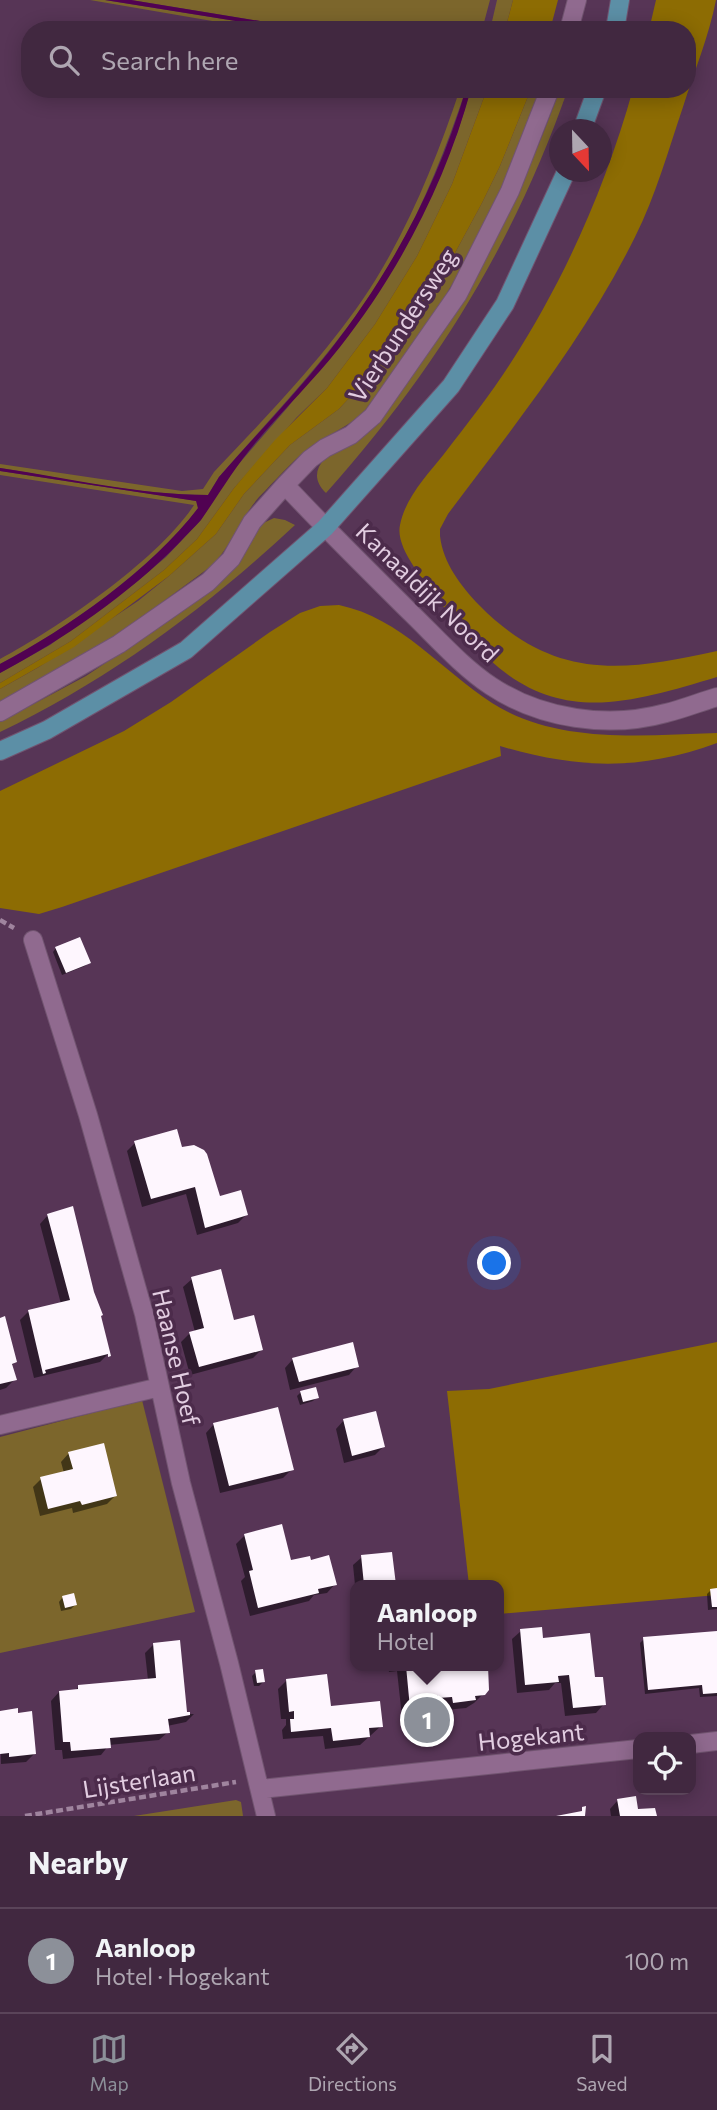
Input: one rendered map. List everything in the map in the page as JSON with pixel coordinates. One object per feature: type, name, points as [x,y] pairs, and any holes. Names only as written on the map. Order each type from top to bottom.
[{"type":"main road","points":[[616,21],[620,0]]},
{"type":"main road","points":[[586,119],[594,98]]},
{"type":"main road","points":[[0,751],[47,730],[186,650],[325,528],[452,386],[505,304],[561,182]]},
{"type":"street","points":[[571,21],[577,0]]},
{"type":"street","name":"Vierbundersweg","points":[[0,712],[119,644],[208,582],[231,559],[252,522],[310,459],[351,435],[373,416],[458,294],[510,191],[546,98]]},
{"type":"street","name":"Kanaaldijk Noord","points":[[285,485],[452,654],[490,685],[517,701],[554,714],[594,720],[621,720],[664,714],[717,696]]},
{"type":"street","name":"Haanse Hoef","points":[[33,940],[96,1142],[144,1314],[181,1483],[260,1784],[266,1816]]},
{"type":"street","points":[[0,1425],[160,1387]]},
{"type":"street","points":[[696,1743],[717,1741]]},
{"type":"street","name":"Hogekant","points":[[260,1784],[633,1749]]},
{"type":"path","name":"Lijsterlaan","points":[[25,1816],[260,1784]]},
{"type":"shaded area","points":[[90,0],[105,0],[235,21],[212,21]]},
{"type":"shaded area","points":[[105,0],[131,0],[260,21],[235,21]]},
{"type":"shaded area","points":[[131,0],[490,0],[484,21],[260,21]]},
{"type":"shaded area","points":[[497,0],[513,0],[507,21],[492,21]]},
{"type":"shaded area","points":[[513,0],[558,0],[552,21],[507,21]]},
{"type":"shaded area","points":[[656,0],[716,0],[696,67],[696,21],[651,21]]},
{"type":"shaded area","points":[[457,98],[463,98],[428,189],[405,237],[378,283],[322,359],[219,477],[208,495],[129,489],[0,468],[0,464],[182,491],[203,489],[214,472],[321,355],[359,304],[401,234],[443,138]]},
{"type":"shaded area","points":[[463,98],[468,98],[434,192],[382,288],[340,347],[248,451],[201,520],[159,562],[117,598],[48,646],[0,673],[0,664],[80,615],[133,575],[179,531],[198,508],[196,501],[0,471],[0,468],[130,489],[208,495],[219,477],[328,353],[372,292],[410,227],[455,125]]},
{"type":"shaded area","points":[[468,98],[484,98],[452,184],[417,256],[375,324],[327,388],[297,417],[234,488],[197,539],[164,570],[71,641],[0,683],[0,673],[50,645],[134,584],[166,557],[200,521],[231,473],[288,407],[390,274],[457,134]]},
{"type":"shaded area","points":[[484,98],[527,98],[482,203],[442,277],[398,345],[339,409],[290,445],[244,494],[216,534],[169,576],[74,647],[0,689],[0,683],[71,641],[164,570],[197,539],[234,488],[275,440],[327,388],[375,324],[417,256],[452,184]]},
{"type":"shaded area","points":[[527,98],[538,98],[504,183],[453,284],[395,371],[363,413],[309,448],[289,465],[252,506],[224,551],[210,567],[115,637],[0,703],[0,689],[39,667],[138,601],[169,576],[216,534],[244,494],[290,445],[339,409],[398,345],[442,277],[500,166]]},
{"type":"shaded area","points":[[557,98],[565,98],[556,119],[549,119],[549,138],[522,201],[468,303],[402,400],[326,493],[318,481],[318,471],[323,461],[383,416],[418,367],[488,253],[527,172]]},
{"type":"shaded area","points":[[630,98],[686,98],[649,205],[616,274],[572,345],[448,514],[440,529],[442,546],[454,574],[479,605],[507,630],[534,647],[562,658],[590,664],[620,666],[717,651],[717,677],[627,700],[570,701],[543,694],[516,680],[482,652],[455,622],[412,563],[402,544],[400,525],[412,496],[510,364],[549,299],[602,182],[612,182],[612,155]]},
{"type":"shaded area","points":[[0,471],[197,501],[198,509],[156,554],[107,596],[54,633],[0,664],[0,659],[50,630],[132,570],[178,526],[194,505],[0,475]]},
{"type":"shaded area","points":[[274,518],[295,525],[192,613],[80,689],[0,732],[0,722],[86,676],[176,616],[212,588],[257,526]]},
{"type":"shaded area","points":[[339,605],[382,621],[420,646],[492,703],[545,726],[602,734],[717,733],[717,743],[662,759],[609,764],[556,759],[500,746],[501,756],[62,907],[39,914],[0,908],[0,791],[124,731],[300,613],[320,606]]},
{"type":"shaded area","points":[[717,1342],[717,1595],[504,1614],[504,1580],[468,1580],[447,1391],[489,1389]]},
{"type":"shaded area","points":[[142,1400],[195,1612],[0,1653],[0,1437]]},
{"type":"shaded area","points":[[236,1800],[241,1802],[243,1816],[134,1816]]},
{"type":"building","points":[[80,937],[91,963],[66,973],[55,947]]},
{"type":"building","points":[[177,1129],[182,1147],[194,1145],[207,1154],[220,1196],[241,1190],[248,1215],[205,1228],[195,1187],[151,1199],[134,1141]]},
{"type":"building","points":[[73,1206],[94,1292],[103,1315],[101,1316],[111,1356],[108,1357],[108,1354],[45,1370],[46,1373],[43,1374],[28,1310],[70,1300],[47,1214]]},
{"type":"building","points":[[221,1269],[234,1320],[254,1315],[263,1350],[199,1367],[189,1332],[204,1328],[191,1277]]},
{"type":"building","points":[[5,1316],[17,1362],[12,1364],[17,1380],[0,1384],[0,1318]]},
{"type":"building","points":[[353,1342],[359,1367],[299,1382],[292,1358]]},
{"type":"building","points":[[316,1387],[319,1398],[303,1402],[300,1391]]},
{"type":"building","points":[[278,1407],[294,1470],[229,1486],[213,1423]]},
{"type":"building","points":[[376,1411],[385,1447],[352,1456],[343,1419]]},
{"type":"building","points":[[104,1443],[117,1496],[82,1505],[80,1501],[48,1509],[40,1477],[73,1469],[68,1452]]},
{"type":"building","points":[[282,1524],[291,1560],[310,1556],[311,1560],[329,1555],[337,1585],[318,1589],[319,1593],[258,1608],[249,1571],[253,1570],[244,1534]]},
{"type":"building","points":[[392,1552],[395,1580],[364,1580],[361,1555]]},
{"type":"building","points":[[717,1588],[717,1607],[712,1607],[710,1589]]},
{"type":"building","points":[[74,1593],[77,1605],[65,1608],[62,1596]]},
{"type":"building","points":[[542,1627],[543,1638],[590,1633],[595,1677],[603,1677],[606,1705],[573,1708],[569,1675],[558,1676],[559,1682],[525,1685],[520,1629]]},
{"type":"building","points":[[717,1631],[717,1693],[703,1694],[702,1685],[648,1690],[643,1637]]},
{"type":"building","points":[[180,1640],[187,1712],[190,1712],[190,1715],[168,1719],[170,1733],[110,1738],[111,1748],[71,1751],[70,1742],[63,1742],[59,1691],[78,1689],[78,1685],[156,1678],[153,1643]]},
{"type":"building","points":[[263,1669],[265,1682],[257,1683],[255,1670]]},
{"type":"building","points":[[406,1671],[488,1671],[489,1690],[485,1695],[475,1696],[476,1700],[453,1703],[452,1697],[425,1696],[427,1717],[411,1719]]},
{"type":"building","points":[[327,1674],[331,1706],[380,1701],[383,1727],[369,1728],[370,1737],[333,1741],[331,1728],[291,1732],[290,1719],[294,1719],[294,1711],[289,1712],[286,1679]]},
{"type":"building","points":[[18,1708],[18,1713],[32,1711],[36,1754],[9,1757],[9,1753],[0,1754],[0,1711]]},
{"type":"building","points":[[636,1796],[638,1809],[655,1808],[657,1816],[620,1816],[617,1799]]},
{"type":"building","points":[[586,1806],[585,1816],[556,1816],[582,1811],[582,1807]]},
{"type":"place","name":"Aanloop","points":[[427,1720]]}]
